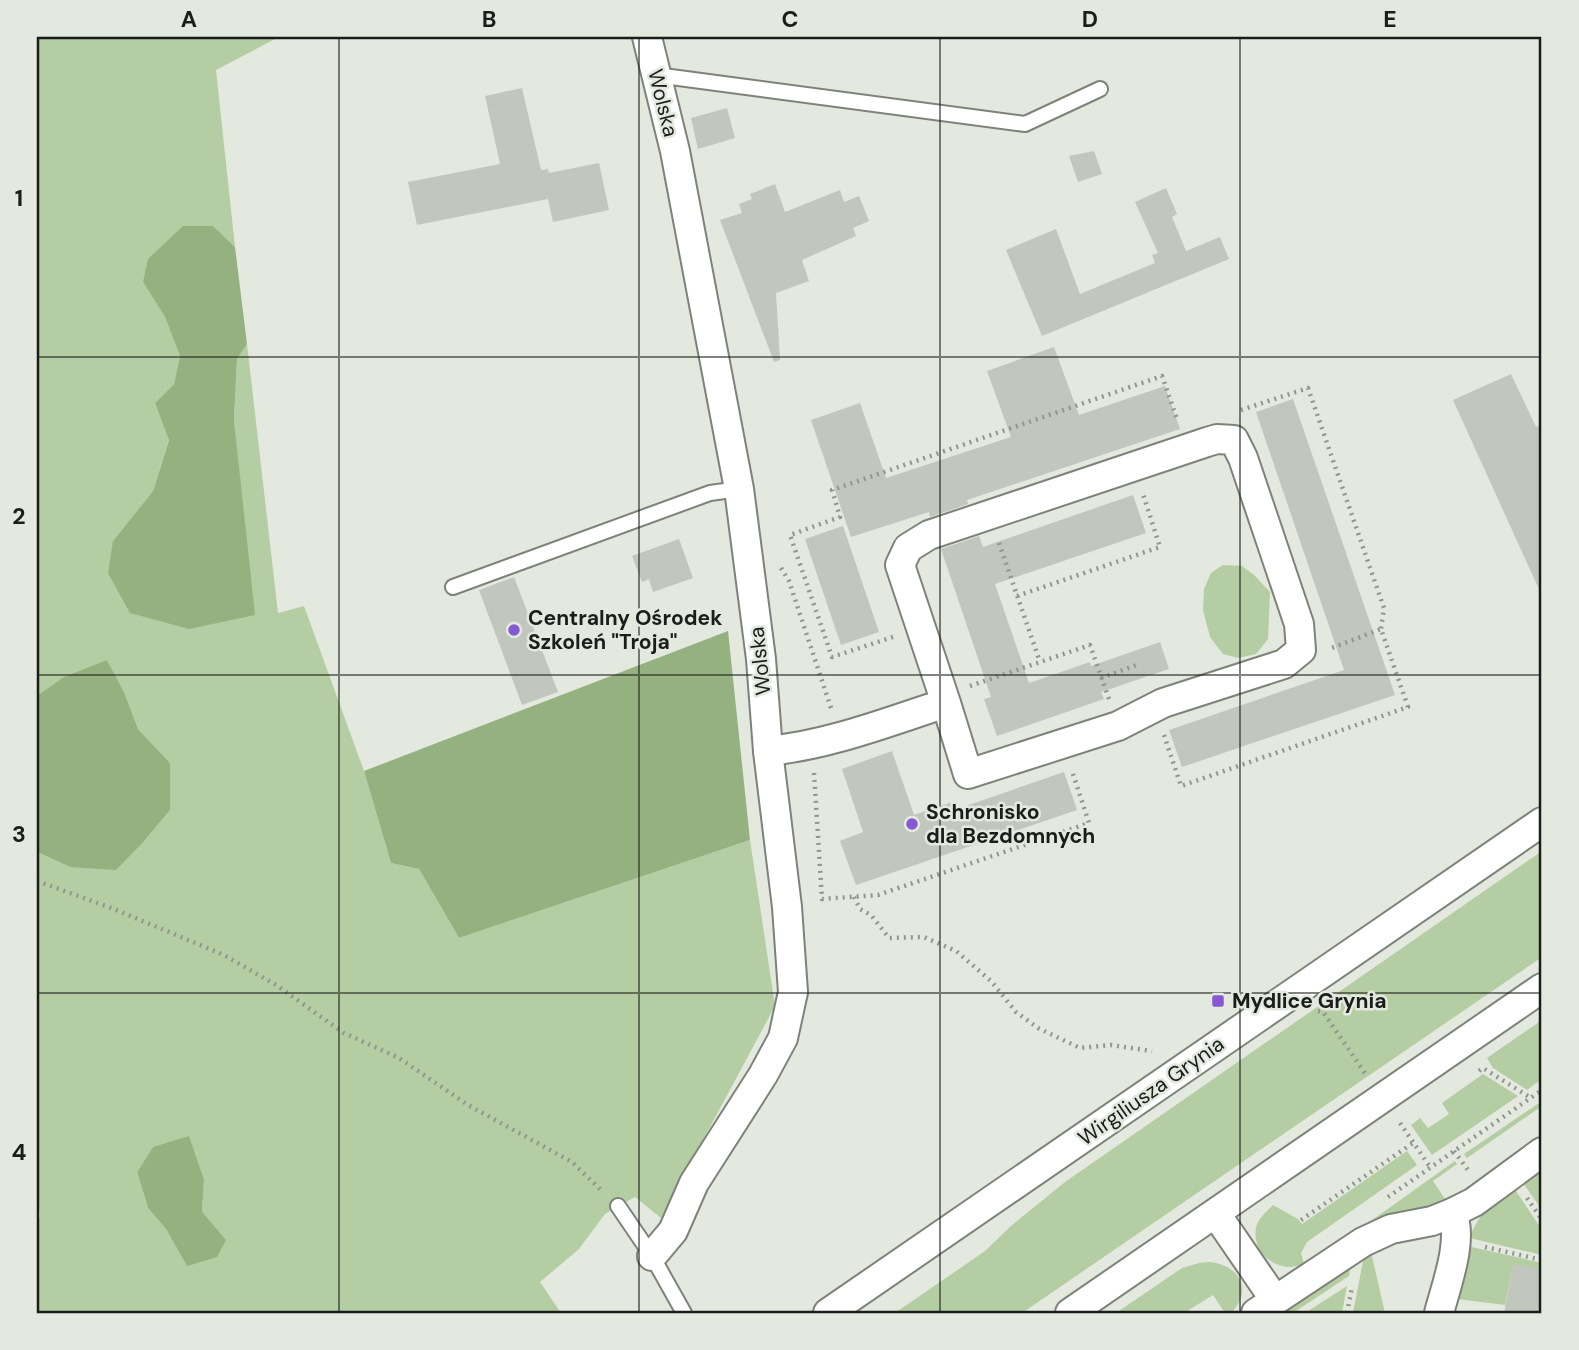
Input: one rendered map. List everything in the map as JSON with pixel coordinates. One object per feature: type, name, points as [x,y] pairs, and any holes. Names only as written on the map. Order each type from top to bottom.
[{"type":"street","name":"Wolska","points":[[647,37],[676,151],[738,489],[761,659],[768,751],[787,907],[793,992],[783,1038],[764,1075],[694,1183],[673,1231],[652,1256]]},
{"type":"street","points":[[1217,439],[1234,440],[1243,458],[1299,624],[1301,650],[1284,664],[1149,710],[1118,726],[968,774],[900,565],[908,548],[929,535],[1133,467],[1217,439]]},
{"type":"street","points":[[768,751],[793,748],[850,734],[944,699]]},
{"type":"street","name":"Wirgiliusza Grynia","points":[[828,1313],[1542,822]]},
{"type":"street","points":[[1070,1313],[1542,988]]},
{"type":"street","points":[[1216,1214],[1265,1307],[1374,1236],[1391,1229],[1432,1221],[1474,1202],[1542,1152]]},
{"type":"street","points":[[1440,1313],[1457,1241],[1452,1213]]},
{"type":"lane","points":[[656,75],[1025,124],[1100,89]]},
{"type":"lane","points":[[453,587],[710,492],[738,489]]},
{"type":"lane","points":[[618,1206],[652,1256],[684,1313]]},
{"type":"path","points":[[944,699],[1090,645],[1110,702],[1138,691],[1152,696],[1145,728],[1153,733],[1162,730],[1181,786],[1408,707],[1381,629],[1384,608],[1308,388],[1240,410],[1234,440]]},
{"type":"path","points":[[1017,596],[1160,547],[1133,467]]},
{"type":"path","points":[[990,515],[1040,662]]},
{"type":"path","points":[[1301,650],[1324,651],[1381,629]]},
{"type":"path","points":[[1101,678],[1137,665]]},
{"type":"path","points":[[825,769],[813,774],[822,900],[878,895],[1089,823],[1071,767],[1084,762],[1090,751],[1085,737]]},
{"type":"path","points":[[37,881],[114,909],[224,955],[276,985],[344,1033],[399,1058],[468,1105],[572,1162],[618,1206]]},
{"type":"path","points":[[854,897],[860,909],[871,915],[889,938],[924,937],[956,951],[991,981],[1016,1012],[1038,1028],[1080,1048],[1111,1045],[1152,1051]]},
{"type":"path","points":[[1314,1011],[1323,1012],[1368,1077]]},
{"type":"path","points":[[1473,1075],[1483,1068],[1531,1098]]},
{"type":"path","points":[[1384,1200],[1542,1090]]},
{"type":"path","points":[[1411,1118],[1399,1122],[1430,1167]]},
{"type":"path","points":[[1301,1220],[1413,1143]]},
{"type":"path","points":[[1457,1241],[1542,1260]]},
{"type":"path","points":[[1347,1313],[1354,1278]]},
{"type":"green space","points":[[37,37],[279,37],[216,70],[235,247],[213,226],[143,282],[165,317],[180,356],[174,384],[155,403],[169,439],[153,491],[113,541],[254,615],[234,420],[237,359],[247,344],[278,613],[304,606],[364,771],[391,863],[419,869],[459,938],[750,840],[775,1006],[661,1218],[635,1197],[605,1214],[579,1249],[540,1282],[561,1313],[37,1313],[37,1219],[40,1217],[37,1182],[37,852],[70,867],[145,840],[170,810],[170,763],[138,729],[124,692],[107,660],[37,696]],"holes":[[[153,1147],[204,1180],[202,1212],[187,1266],[166,1229],[148,1208],[137,1172]]]},
{"type":"green space","points":[[183,226],[213,226],[235,247],[247,344],[237,359],[234,420],[255,615],[189,629],[130,613],[108,573],[113,541],[153,491],[169,440],[155,403],[174,384],[180,356],[165,317],[143,282],[148,259]]},
{"type":"green space","points":[[1223,565],[1242,566],[1270,592],[1268,639],[1256,654],[1238,658],[1223,654],[1210,637],[1203,610],[1204,589],[1211,573]]},
{"type":"green space","points":[[728,631],[750,840],[459,938],[419,869],[391,863],[364,771]]},
{"type":"green space","points":[[107,660],[124,692],[138,729],[170,763],[170,810],[116,870],[70,867],[37,852],[37,696],[64,677]]},
{"type":"green space","points":[[1542,851],[1542,957],[1022,1313],[895,1313],[985,1251],[1065,1182]]},
{"type":"green space","points":[[1542,1020],[1542,1079],[1527,1090],[1493,1068],[1487,1058]]},
{"type":"green space","points":[[1483,1074],[1518,1096],[1432,1155],[1411,1125],[1420,1118],[1428,1128],[1449,1114],[1442,1103]]},
{"type":"green space","points":[[1542,1101],[1542,1106],[1467,1158],[1464,1154]]},
{"type":"green space","points":[[189,1136],[204,1180],[202,1212],[226,1240],[217,1257],[187,1266],[166,1229],[148,1208],[137,1172],[153,1147]]},
{"type":"green space","points":[[1407,1151],[1417,1165],[1307,1242],[1301,1253],[1304,1264],[1286,1267],[1269,1260],[1263,1254],[1258,1246],[1256,1228],[1260,1218],[1273,1205],[1302,1224]]},
{"type":"green space","points":[[1455,1161],[1457,1164],[1433,1181],[1447,1202],[1361,1228]]},
{"type":"green space","points":[[1542,1165],[1542,1210],[1521,1180]]},
{"type":"green space","points":[[1512,1185],[1542,1230],[1542,1255],[1469,1238],[1487,1208]]},
{"type":"green space","points":[[1467,1246],[1542,1263],[1542,1270],[1513,1265],[1505,1305],[1457,1299]]},
{"type":"green space","points":[[1371,1252],[1385,1313],[1353,1313],[1364,1256]]},
{"type":"green space","points":[[1210,1262],[1229,1268],[1240,1280],[1242,1296],[1231,1313],[1225,1313],[1213,1295],[1184,1313],[1116,1313],[1182,1268]]},
{"type":"green space","points":[[1351,1264],[1349,1276],[1293,1313],[1276,1313]]},
{"type":"green space","points":[[1347,1286],[1342,1313],[1305,1313]]},
{"type":"building","points":[[522,88],[541,170],[548,169],[549,173],[599,163],[609,210],[553,222],[548,199],[417,225],[408,182],[500,164],[485,96]]},
{"type":"building","points":[[727,108],[735,138],[698,149],[691,118]]},
{"type":"building","points":[[1094,151],[1102,174],[1078,182],[1069,156]]},
{"type":"building","points":[[775,184],[785,212],[840,190],[844,202],[859,196],[869,221],[853,228],[856,236],[802,260],[809,281],[776,293],[780,360],[774,362],[720,220],[742,213],[739,204],[752,199],[750,194]]},
{"type":"building","points":[[1166,188],[1177,214],[1172,217],[1186,251],[1220,237],[1229,259],[1042,336],[1006,250],[1056,229],[1080,294],[1155,263],[1152,255],[1158,253],[1135,202]]},
{"type":"building","points":[[1054,347],[1079,415],[1165,386],[1180,429],[967,500],[968,504],[930,517],[929,512],[851,537],[811,420],[860,403],[886,478],[1011,437],[987,371]]},
{"type":"building","points":[[1511,374],[1536,427],[1542,424],[1542,596],[1453,400]]},
{"type":"building","points":[[1293,399],[1395,695],[1182,767],[1169,730],[1344,670],[1256,412]]},
{"type":"building","points":[[1133,495],[1146,533],[995,584],[1029,683],[1090,662],[1091,666],[1160,642],[1169,669],[1101,692],[1104,699],[997,736],[984,699],[991,697],[941,549],[979,536],[983,547]]},
{"type":"building","points":[[843,526],[879,632],[841,645],[805,539]]},
{"type":"building","points":[[679,539],[693,578],[653,592],[649,579],[642,582],[632,556]]},
{"type":"building","name":"Centralny Ośrodek Szkoleń \"Troja\"","points":[[514,577],[558,692],[522,705],[479,590]]},
{"type":"building","name":"Schronisko dla Bezdomnych","points":[[892,751],[914,815],[955,801],[957,809],[1064,772],[1077,810],[856,885],[840,841],[863,832],[842,769]]},
{"type":"building","points":[[1513,1264],[1542,1270],[1542,1313],[1504,1313]]},
{"type":"place","name":"Centralny Ośrodek Szkoleń \"Troja\"","points":[[514,630]]},
{"type":"place","name":"Schronisko dla Bezdomnych","points":[[912,824]]},
{"type":"place","name":"Mydlice Grynia","points":[[1218,1001]]}]
